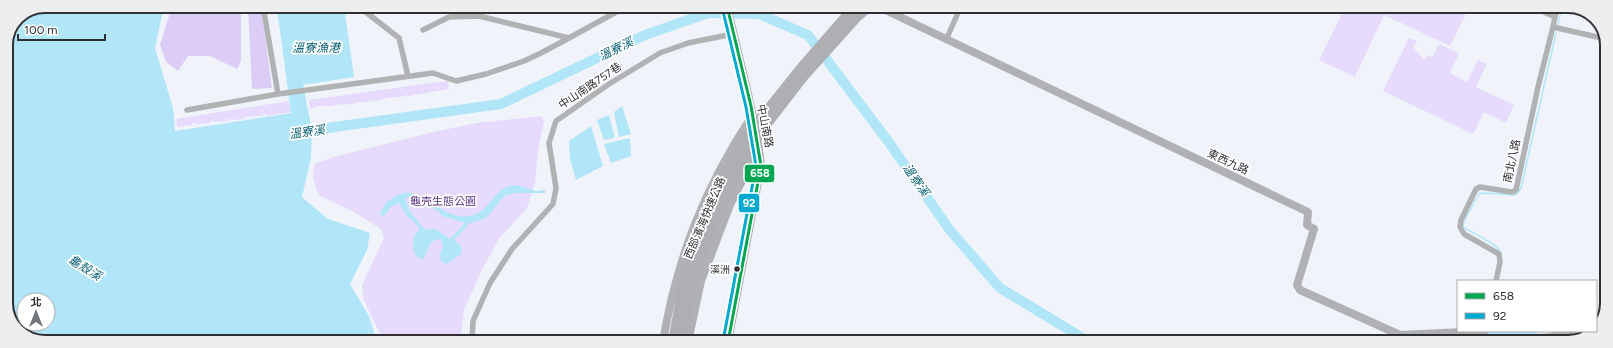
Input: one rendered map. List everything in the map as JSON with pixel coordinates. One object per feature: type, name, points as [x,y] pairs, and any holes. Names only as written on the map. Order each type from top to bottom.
[{"type":"highway","name":"西部濱海快速公路","points":[[674,335],[685,274],[711,201],[736,155],[757,123],[801,68],[849,13]]},
{"type":"highway","name":"西部濱海快速公路","points":[[682,335],[693,278],[722,202],[744,159],[763,129],[804,76],[857,17],[865,13]]},
{"type":"street","points":[[264,13],[278,94]]},
{"type":"street","points":[[367,13],[399,38],[408,76]]},
{"type":"street","points":[[187,110],[278,94],[433,73],[456,81],[486,74],[524,61],[614,13]]},
{"type":"street","name":"中山南路","points":[[728,13],[759,148],[761,166],[729,335]]},
{"type":"street","name":"東西九路","points":[[890,13],[1308,212],[1307,225],[1314,230],[1314,232],[1297,285],[1300,290],[1398,335]]},
{"type":"street","points":[[946,40],[959,13]]},
{"type":"street","points":[[1546,13],[1555,17]]},
{"type":"street","points":[[1556,13],[1553,27],[1599,38]]},
{"type":"street","points":[[423,30],[449,17],[479,16],[569,38]]},
{"type":"street","name":"南北八路","points":[[1496,280],[1500,262],[1499,254],[1464,234],[1460,227],[1461,220],[1476,189],[1480,187],[1512,192],[1516,190],[1538,86],[1553,27]]},
{"type":"street","name":"中山南路757巷","points":[[472,335],[473,321],[490,283],[512,249],[553,204],[556,188],[549,143],[556,121],[609,84],[660,53],[688,43],[733,34]]},
{"type":"street","points":[[664,335],[676,276],[695,220],[711,185],[733,144],[752,116]]},
{"type":"street","points":[[689,335],[701,281],[730,205],[759,148]]},
{"type":"street","name":"東西九路","points":[[1417,335],[1467,332]]},
{"type":"street","points":[[1560,335],[1572,332]]},
{"type":"green space","points":[[1342,13],[1466,13],[1450,46],[1384,15],[1355,77],[1319,60]]},
{"type":"green space","points":[[1409,38],[1417,41],[1413,47],[1424,60],[1428,55],[1432,57],[1439,44],[1459,53],[1450,73],[1467,82],[1478,60],[1487,64],[1476,87],[1514,105],[1506,123],[1484,112],[1473,134],[1383,91]]},
{"type":"green space","points":[[448,81],[449,89],[408,96],[407,94],[406,96],[390,97],[374,101],[372,99],[372,101],[354,102],[354,104],[320,106],[310,109],[309,100]]},
{"type":"green space","points":[[289,101],[291,112],[266,116],[266,114],[263,114],[263,116],[245,117],[245,119],[228,119],[228,121],[211,121],[211,123],[192,123],[192,125],[177,127],[176,119]]},
{"type":"green space","name":"龜壳生態公園","points":[[541,116],[544,121],[538,151],[535,183],[527,208],[498,240],[481,272],[464,310],[461,335],[380,335],[364,300],[362,285],[384,238],[381,229],[354,212],[320,196],[314,180],[313,173],[315,164],[333,157],[477,123]]},
{"type":"shaded area","points":[[170,13],[241,13],[241,61],[237,69],[210,56],[188,56],[178,71],[166,62],[160,45]]},
{"type":"shaded area","points":[[248,13],[262,13],[272,88],[252,89]]},
{"type":"water","points":[[45,13],[162,13],[155,48],[173,108],[175,131],[291,113],[278,13],[345,13],[354,77],[303,85],[312,130],[311,158],[302,197],[328,219],[370,233],[367,250],[350,284],[369,316],[375,335],[45,335],[31,332],[56,332],[56,292],[16,292],[16,317],[13,305],[13,45],[15,33],[18,27],[27,18],[33,15]]},
{"type":"water","points":[[622,106],[631,134],[619,137],[614,112]]},
{"type":"water","points":[[609,115],[615,138],[604,140],[597,120]]},
{"type":"water","points":[[591,126],[603,166],[576,180],[570,159],[569,141]]},
{"type":"water","points":[[630,138],[631,156],[611,163],[604,144]]},
{"type":"water","points":[[516,185],[536,191],[545,190],[545,193],[515,193],[504,196],[489,215],[484,219],[470,223],[454,240],[462,249],[461,254],[447,264],[441,261],[440,254],[443,245],[441,240],[438,239],[431,242],[424,258],[421,259],[416,256],[413,249],[414,236],[420,229],[407,216],[399,203],[391,207],[383,217],[380,214],[384,206],[391,199],[405,193],[413,193],[421,196],[451,214],[470,216],[485,208],[500,191],[507,187]],"holes":[[[409,197],[418,200],[436,210],[443,216],[465,223],[450,239],[436,229],[424,229],[409,210],[405,199]]]},
{"type":"waterway","name":"溫寮溪","points":[[298,132],[501,104],[645,35],[708,13]]},
{"type":"waterway","name":"溫寮溪","points":[[708,13],[759,14],[808,35],[888,141],[949,229],[1000,288],[1078,335]]},
{"type":"waterway","points":[[1558,24],[1561,13]]},
{"type":"waterway","points":[[1501,254],[1495,246],[1463,227],[1464,221],[1479,194],[1516,195],[1521,188],[1556,33]]},
{"type":"waterway","points":[[1490,335],[1524,332]]},
{"type":"transit line","name":"92","points":[[723,13],[746,107],[756,166],[724,335]]},
{"type":"transit line","name":"658","points":[[729,13],[751,106],[761,166],[729,335]]},
{"type":"place","name":"溪洲","points":[[737,269]]},
{"type":"water label","name":"溫寮漁港","points":[[316,48]]},
{"type":"water label","name":"龜殼溪","points":[[85,268]]}]
